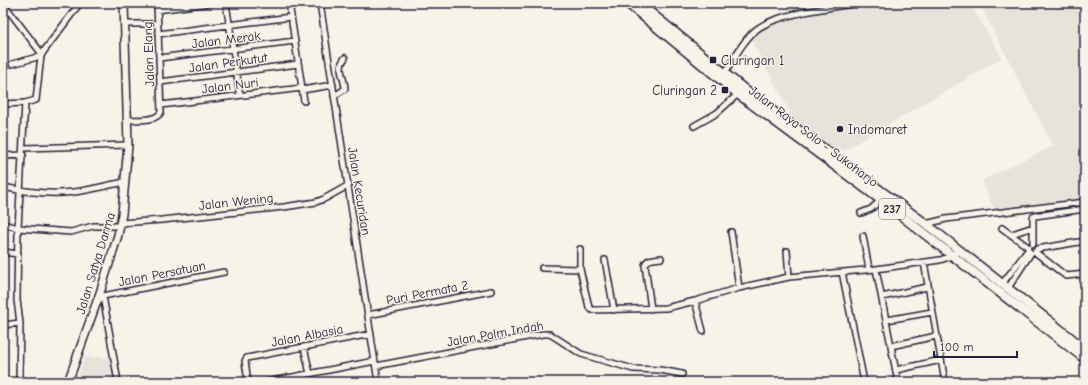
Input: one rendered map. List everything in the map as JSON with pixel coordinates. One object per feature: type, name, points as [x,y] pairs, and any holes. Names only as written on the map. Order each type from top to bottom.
[{"type":"main road","name":"Jalan Satya Darma","points":[[68,382],[102,294],[120,224],[128,145],[124,3]]},
{"type":"main road","name":"Jalan Raya Solo - Sukoharjo","points":[[627,3],[683,44]]},
{"type":"main road","name":"Jalan Raya Solo - Sukoharjo","points":[[639,3],[738,94],[881,200],[1085,359]]},
{"type":"main road","name":"Jalan Raya Solo - Sukoharjo","points":[[699,58],[724,73],[755,98],[926,224],[1085,349]]},
{"type":"street","points":[[3,104],[36,100],[42,55],[80,3]]},
{"type":"street","name":"Jalan Elang","points":[[157,3],[161,105]]},
{"type":"street","points":[[158,10],[210,3]]},
{"type":"street","points":[[226,3],[240,95]]},
{"type":"street","points":[[289,3],[304,101]]},
{"type":"street","name":"Jalan Kecuridan","points":[[320,3],[378,382]]},
{"type":"street","points":[[724,73],[749,37],[763,25],[799,13],[857,3]]},
{"type":"street","points":[[9,11],[42,55]]},
{"type":"street","points":[[158,34],[291,17]]},
{"type":"street","points":[[125,24],[158,24]]},
{"type":"street","name":"Jalan Merak","points":[[159,58],[295,41]]},
{"type":"street","points":[[12,64],[42,55]]},
{"type":"street","points":[[334,96],[345,89],[341,68],[342,62],[345,58]]},
{"type":"street","name":"Jalan Perkutut","points":[[160,82],[298,64]]},
{"type":"street","name":"Jalan Nuri","points":[[161,105],[333,85]]},
{"type":"street","points":[[694,126],[717,113],[738,94]]},
{"type":"street","points":[[19,382],[20,323],[18,300],[18,228],[25,102]]},
{"type":"street","points":[[128,120],[156,117],[160,114],[161,105]]},
{"type":"street","points":[[23,148],[128,145]]},
{"type":"street","points":[[3,156],[23,155]]},
{"type":"street","points":[[3,187],[45,193],[74,192],[125,182]]},
{"type":"street","name":"Jalan Wening","points":[[3,224],[18,228],[71,232],[93,226],[284,207],[316,202],[348,185]]},
{"type":"street","points":[[862,213],[871,209],[881,200]]},
{"type":"street","points":[[918,229],[926,224],[946,220],[1085,202]]},
{"type":"street","points":[[1005,286],[1032,249],[1034,216],[1085,209]]},
{"type":"street","points":[[1012,234],[1033,227]]},
{"type":"street","points":[[1002,228],[1066,276],[1085,274]]},
{"type":"street","points":[[731,232],[739,288]]},
{"type":"street","points":[[863,236],[869,269]]},
{"type":"street","points":[[1032,249],[1085,241]]},
{"type":"street","points":[[580,249],[580,269],[592,310],[666,308],[739,288],[789,277],[876,269],[940,260],[952,256],[959,250]]},
{"type":"street","points":[[787,251],[789,277]]},
{"type":"street","points":[[3,252],[18,254]]},
{"type":"street","points":[[651,309],[645,265],[649,260],[661,258]]},
{"type":"street","points":[[605,260],[614,310]]},
{"type":"street","points":[[924,262],[927,287],[945,382]]},
{"type":"street","points":[[542,268],[580,269]]},
{"type":"street","points":[[876,269],[898,382]]},
{"type":"street","name":"Jalan Persatuan","points":[[102,294],[224,272]]},
{"type":"street","points":[[842,272],[864,382]]},
{"type":"street","points":[[882,297],[927,287]]},
{"type":"street","name":"Puri Permata 2","points":[[368,315],[491,291]]},
{"type":"street","points":[[102,294],[118,382]]},
{"type":"street","points":[[695,301],[703,331]]},
{"type":"street","points":[[887,320],[932,312]]},
{"type":"street","points":[[3,325],[20,323]]},
{"type":"street","name":"Jalan Albasia","points":[[248,382],[245,361],[247,358],[371,334]]},
{"type":"street","name":"Jalan Palm Indah","points":[[266,382],[536,335],[550,334],[581,354],[633,369],[660,370],[682,374]]},
{"type":"street","points":[[891,346],[936,336]]},
{"type":"street","points":[[304,347],[310,374]]},
{"type":"street","points":[[896,370],[941,360]]},
{"type":"shaded area","points":[[797,3],[970,3],[1002,58],[843,151],[800,131],[746,30]]},
{"type":"shaded area","points":[[979,3],[1085,3],[1085,202],[996,214],[982,180],[1053,146]]},
{"type":"shaded area","points":[[85,357],[114,358],[121,382],[76,382]]},
{"type":"place","name":"Cluringan 1","points":[[713,60]]},
{"type":"place","name":"Cluringan 2","points":[[725,90]]},
{"type":"place","name":"Indomaret","points":[[840,129]]}]
